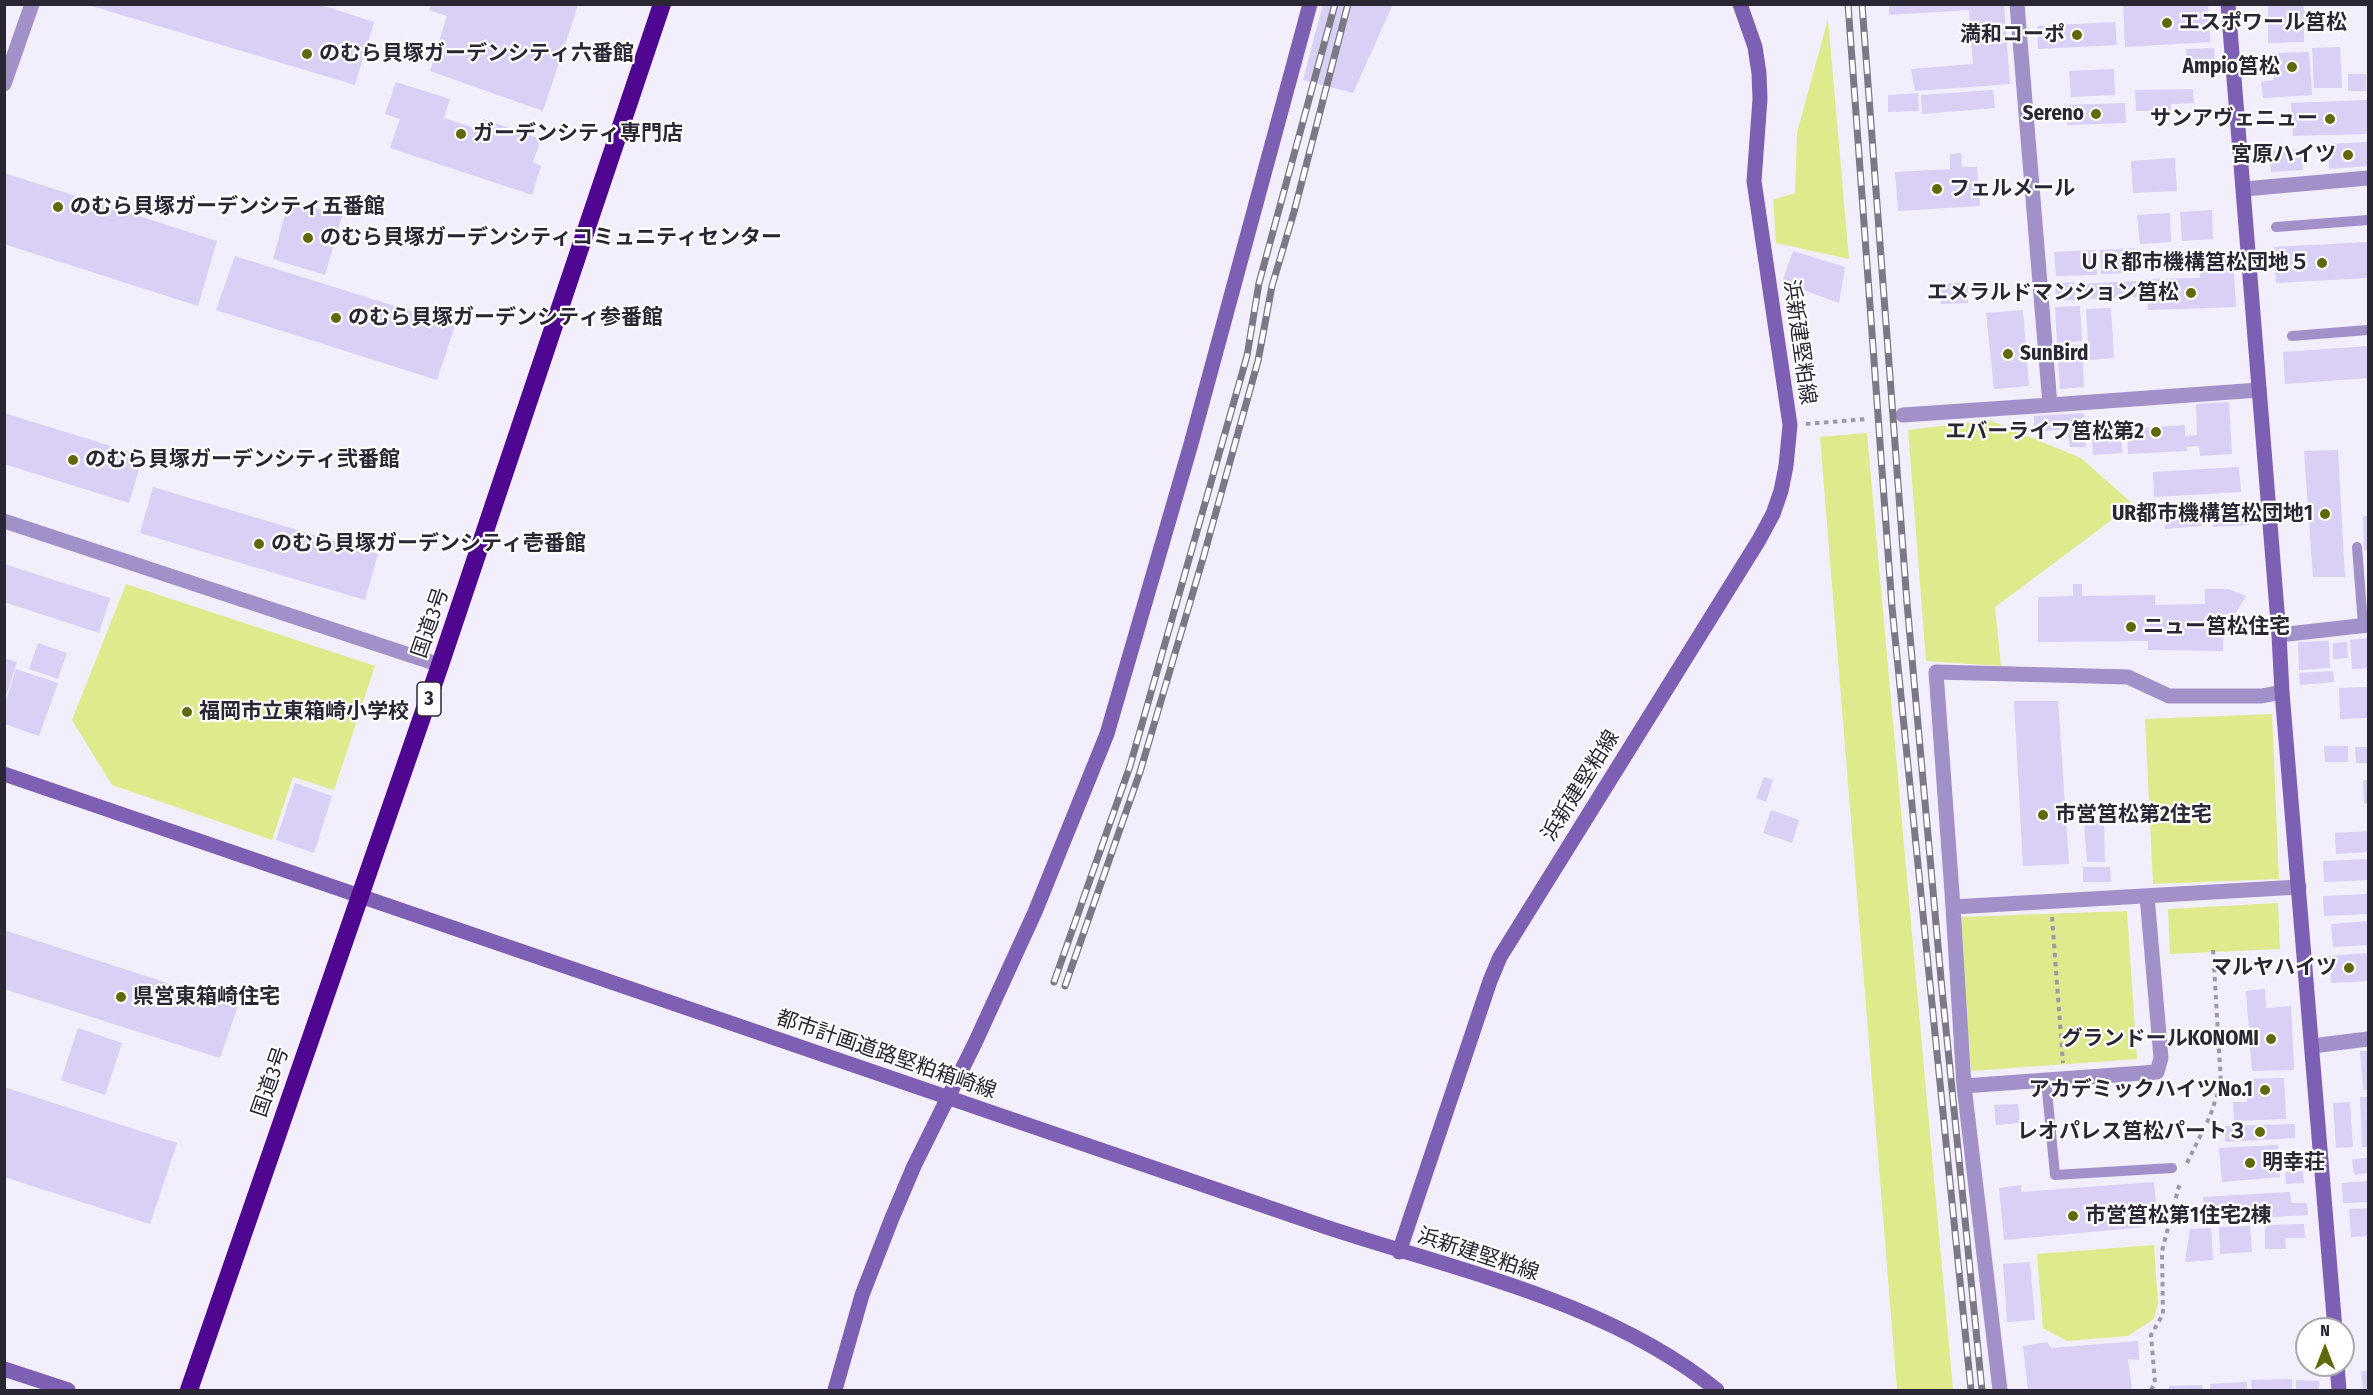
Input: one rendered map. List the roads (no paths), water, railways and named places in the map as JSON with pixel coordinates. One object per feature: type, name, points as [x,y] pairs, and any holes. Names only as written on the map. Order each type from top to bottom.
[{"type":"highway","name":"国道3号","points":[[189,1390],[440,665],[662,4]]},
{"type":"street","points":[[4,84],[32,4]]},
{"type":"street","points":[[835,1390],[876,1255],[914,1166],[1035,912],[1086,792],[1107,734],[1188,455],[1310,4]]},
{"type":"street","name":"浜新建堅粕線","points":[[1717,1390],[1672,1358],[1627,1332],[1579,1311],[1524,1291],[1399,1252],[1500,957],[1759,540],[1773,514],[1781,490],[1790,425],[1754,181],[1760,99],[1759,73],[1755,47],[1740,4]]},
{"type":"street","points":[[2017,4],[2050,405]]},
{"type":"street","points":[[2228,4],[2333,1317]]},
{"type":"street","points":[[2244,189],[2368,178]]},
{"type":"street","points":[[1903,415],[2259,390]]},
{"type":"street","points":[[4,521],[440,665]]},
{"type":"street","points":[[2279,635],[2366,625]]},
{"type":"street","points":[[2000,1390],[1964,1086],[1936,672],[2128,677],[2169,696],[2262,696],[2282,692]]},
{"type":"street","name":"都市計画道路堅粕箱崎線","points":[[4,774],[1399,1252]]},
{"type":"street","points":[[1953,907],[2299,887]]},
{"type":"street","points":[[1964,1086],[2157,1072],[2161,1058],[2147,896]]},
{"type":"street","points":[[2313,1046],[2368,1039]]},
{"type":"street","points":[[4,1369],[68,1390]]},
{"type":"lane","points":[[2276,227],[2368,220]]},
{"type":"lane","points":[[2292,336],[2368,330]]},
{"type":"lane","points":[[2357,547],[2365,590],[2366,625]]},
{"type":"lane","points":[[2046,1080],[2055,1175],[2172,1168]]},
{"type":"railway","points":[[1054,982],[1130,766],[1247,356],[1259,283],[1335,4]]},
{"type":"railway","points":[[1065,986],[1140,772],[1204,555],[1258,361],[1272,286],[1294,212],[1348,4]]},
{"type":"railway","points":[[1848,4],[1892,607],[1971,1390]]},
{"type":"railway","points":[[1862,4],[1907,603],[1941,979],[1982,1390]]},
{"type":"place","name":"エスポワール筥松","points":[[2167,23]]},
{"type":"place","name":"満和コーポ","points":[[2077,35]]},
{"type":"place","name":"のむら貝塚ガーデンシティ六番館","points":[[307,54]]},
{"type":"place","name":"Ampio筥松","points":[[2292,67]]},
{"type":"place","name":"Sereno","points":[[2096,114]]},
{"type":"place","name":"サンアヴェニュー","points":[[2330,119]]},
{"type":"place","name":"ガーデンシティ専門店","points":[[461,134]]},
{"type":"place","name":"宮原ハイツ","points":[[2348,155]]},
{"type":"place","name":"フェルメール","points":[[1937,189]]},
{"type":"place","name":"のむら貝塚ガーデンシティ五番館","points":[[58,207]]},
{"type":"place","name":"のむら貝塚ガーデンシティコミュニティセンター","points":[[308,238]]},
{"type":"place","name":"ＵＲ都市機構筥松団地５","points":[[2322,263]]},
{"type":"place","name":"エメラルドマンション筥松","points":[[2191,293]]},
{"type":"place","name":"のむら貝塚ガーデンシティ参番館","points":[[336,318]]},
{"type":"place","name":"SunBird","points":[[2008,354]]},
{"type":"place","name":"エバーライフ筥松第2","points":[[2156,432]]},
{"type":"place","name":"のむら貝塚ガーデンシティ弐番館","points":[[73,460]]},
{"type":"place","name":"UR都市機構筥松団地1","points":[[2325,514]]},
{"type":"place","name":"のむら貝塚ガーデンシティ壱番館","points":[[259,544]]},
{"type":"place","name":"ニュー筥松住宅","points":[[2131,627]]},
{"type":"place","name":"福岡市立東箱崎小学校","points":[[187,712]]},
{"type":"place","name":"市営筥松第2住宅","points":[[2043,815]]},
{"type":"place","name":"マルヤハイツ","points":[[2349,968]]},
{"type":"place","name":"県営東箱崎住宅","points":[[121,997]]},
{"type":"place","name":"グランドールKONOMI","points":[[2271,1039]]},
{"type":"place","name":"アカデミックハイツNo.1","points":[[2265,1090]]},
{"type":"place","name":"レオパレス筥松パート３","points":[[2260,1132]]},
{"type":"place","name":"明幸荘","points":[[2250,1163]]},
{"type":"place","name":"市営筥松第1住宅2棟","points":[[2073,1216]]}]
